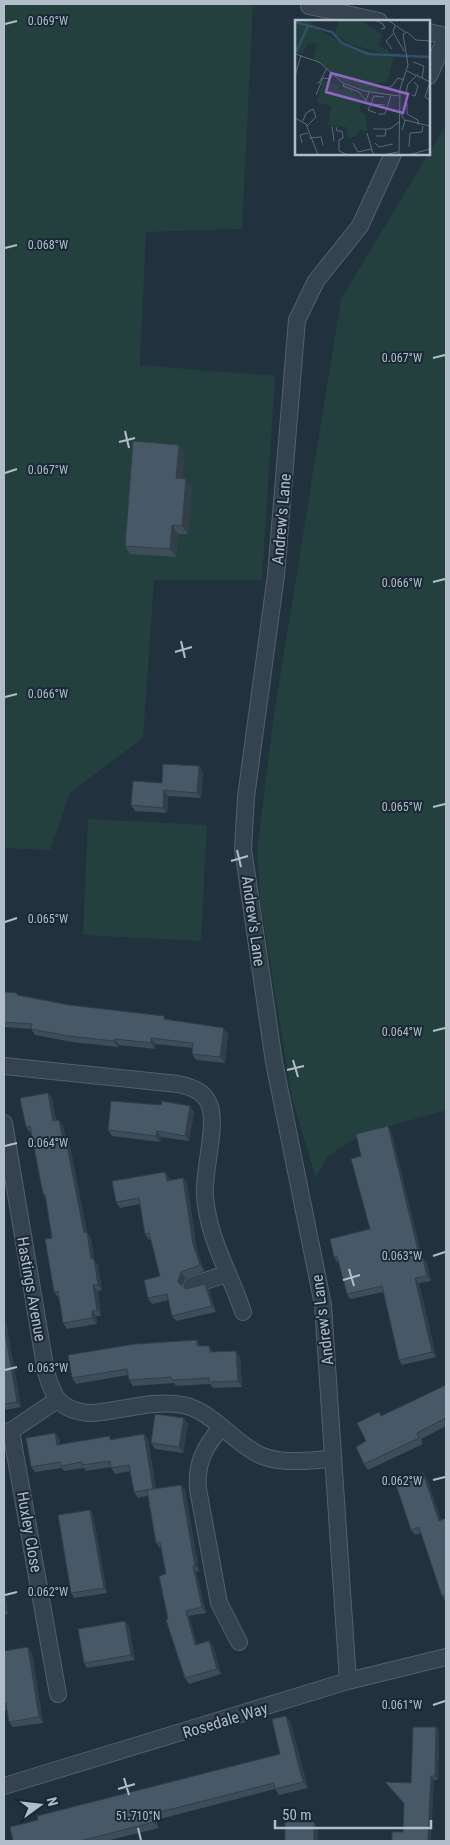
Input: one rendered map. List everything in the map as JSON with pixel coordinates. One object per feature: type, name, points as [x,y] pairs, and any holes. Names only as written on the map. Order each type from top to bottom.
[{"type":"street","points":[[309,4],[310,6],[374,20]]},
{"type":"street","points":[[430,32],[446,37],[430,74]]},
{"type":"street","name":"Andrew's Lane","points":[[348,1681],[332,1459],[324,1306],[274,1062],[244,840],[246,798],[276,575],[297,320],[316,281],[360,226],[393,155]]},
{"type":"street","points":[[4,1066],[178,1084],[191,1087],[202,1094],[212,1111],[205,1173],[208,1216],[212,1234],[243,1312]]},
{"type":"street","name":"Hastings Avenue","points":[[4,1123],[46,1372],[56,1400]]},
{"type":"street","points":[[192,1285],[227,1274]]},
{"type":"street","points":[[7,1431],[56,1400],[78,1412],[88,1414],[158,1404],[185,1405],[197,1411],[260,1455],[293,1460],[332,1459]]},
{"type":"street","points":[[221,1428],[206,1444],[197,1477],[198,1490],[219,1603],[239,1642]]},
{"type":"street","name":"Huxley Close","points":[[7,1431],[58,1694]]},
{"type":"street","name":"Rosedale Way","points":[[4,1786],[348,1681],[446,1658]]},
{"type":"green space","points":[[4,4],[253,4],[242,229],[146,232],[140,365],[275,376],[262,580],[154,580],[143,738],[70,793],[50,850],[4,848]]},
{"type":"green space","points":[[446,125],[446,1110],[362,1134],[327,1157],[316,1178],[292,1099],[260,899],[257,851],[274,715],[341,299],[428,155],[430,155],[430,152]]},
{"type":"green space","points":[[88,819],[207,825],[201,941],[83,935]]},
{"type":"building","points":[[133,441],[179,445],[176,478],[186,479],[182,526],[172,525],[170,549],[125,546]]},
{"type":"building","points":[[163,764],[199,766],[197,793],[164,790],[163,808],[131,805],[133,781],[162,783]]},
{"type":"building","points":[[4,992],[17,993],[17,995],[69,1005],[164,1016],[164,1019],[224,1028],[220,1057],[192,1054],[193,1043],[151,1038],[151,1043],[68,1036],[31,1029],[32,1024],[4,1022]]},
{"type":"building","points":[[48,1093],[53,1121],[59,1120],[62,1136],[65,1135],[84,1233],[87,1232],[91,1259],[94,1259],[98,1285],[93,1285],[97,1310],[92,1311],[92,1318],[63,1323],[58,1291],[54,1292],[45,1239],[52,1238],[45,1194],[43,1194],[30,1126],[26,1127],[20,1098]]},
{"type":"building","points":[[111,1101],[161,1105],[162,1101],[190,1106],[185,1136],[157,1131],[156,1136],[108,1130]]},
{"type":"building","points":[[388,1126],[420,1259],[423,1258],[427,1276],[415,1278],[432,1352],[399,1360],[382,1286],[347,1294],[337,1256],[334,1257],[330,1239],[370,1229],[351,1159],[361,1156],[356,1134]]},
{"type":"building","points":[[165,1172],[167,1181],[183,1178],[193,1244],[200,1265],[181,1272],[178,1282],[186,1289],[205,1284],[212,1306],[172,1316],[167,1294],[148,1298],[144,1280],[160,1276],[149,1233],[145,1234],[139,1198],[116,1202],[112,1181]]},
{"type":"building","points":[[4,1326],[17,1402],[4,1404]]},
{"type":"building","points":[[197,1340],[197,1346],[209,1346],[210,1352],[236,1351],[238,1381],[209,1382],[209,1378],[172,1380],[171,1377],[129,1380],[127,1369],[72,1378],[68,1355],[135,1344]]},
{"type":"building","points":[[446,1385],[446,1418],[417,1433],[419,1438],[364,1464],[356,1447],[366,1441],[357,1423],[379,1412],[381,1416]]},
{"type":"building","points":[[155,1414],[184,1418],[179,1447],[151,1443]]},
{"type":"building","points":[[55,1433],[57,1445],[110,1436],[110,1440],[144,1434],[153,1489],[134,1492],[129,1465],[111,1468],[110,1461],[82,1465],[82,1462],[60,1466],[60,1462],[31,1467],[26,1438]]},
{"type":"building","points":[[423,1473],[439,1521],[446,1518],[446,1595],[442,1596],[419,1527],[411,1530],[395,1482]]},
{"type":"building","points":[[181,1485],[195,1566],[193,1566],[202,1607],[186,1611],[195,1645],[209,1641],[217,1669],[185,1678],[166,1620],[168,1619],[159,1576],[166,1574],[160,1542],[156,1543],[147,1490]]},
{"type":"building","points":[[90,1510],[104,1588],[71,1593],[58,1515]]},
{"type":"building","points":[[125,1621],[131,1655],[84,1663],[78,1629]]},
{"type":"building","points":[[28,1647],[39,1717],[9,1722],[6,1703],[4,1704],[4,1651]]},
{"type":"building","points":[[286,1716],[303,1782],[275,1789],[274,1783],[152,1814],[154,1822],[80,1841],[13,1841],[10,1827],[38,1820],[37,1816],[280,1754],[272,1719]]},
{"type":"building","points":[[413,1727],[436,1727],[435,1776],[431,1776],[428,1841],[392,1841],[392,1832],[403,1832],[404,1803],[385,1782],[411,1783]]},
{"type":"building","points":[[285,1822],[314,1822],[314,1841],[285,1841]]}]
